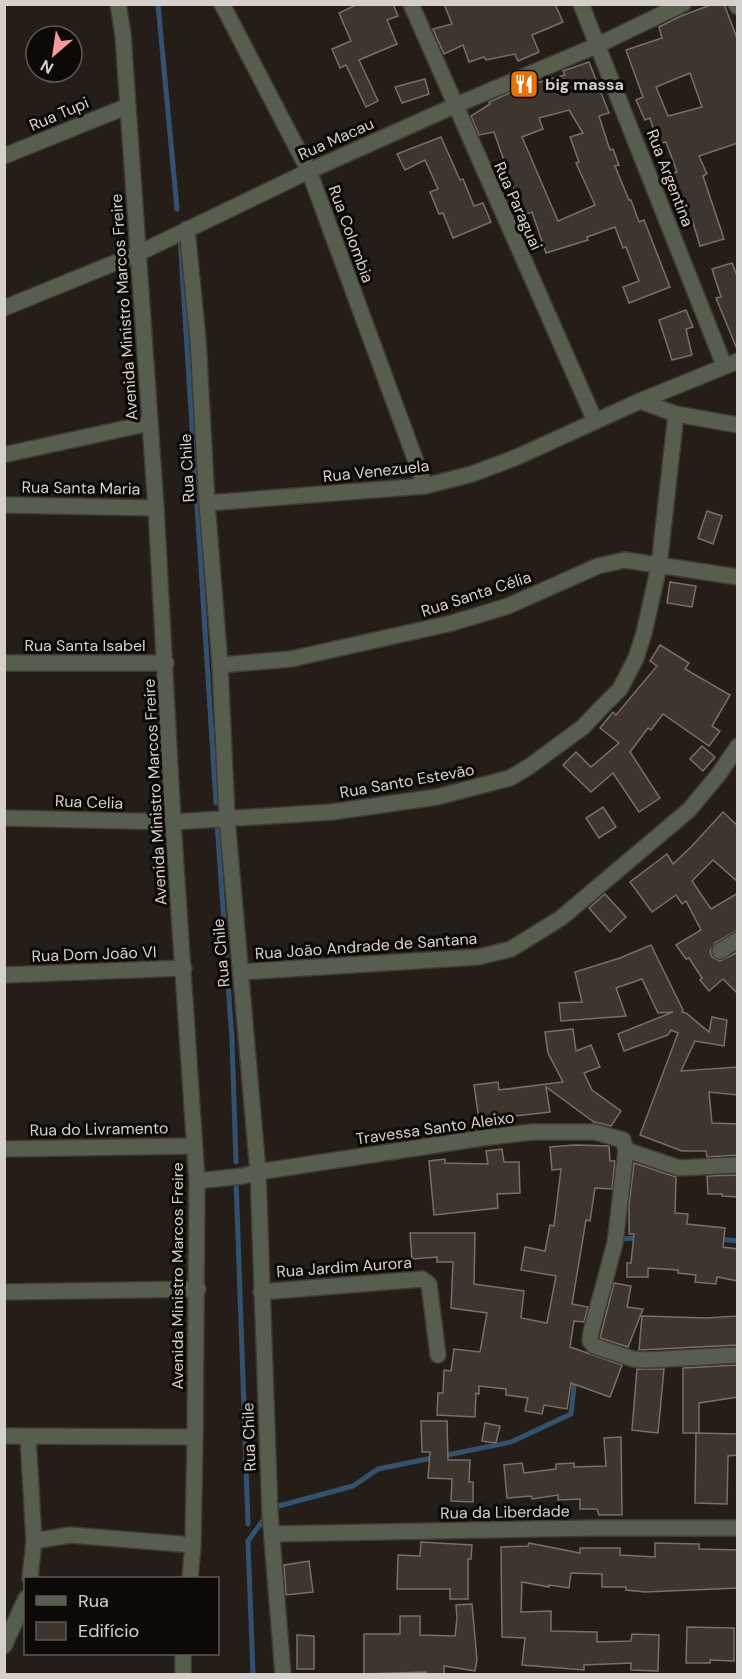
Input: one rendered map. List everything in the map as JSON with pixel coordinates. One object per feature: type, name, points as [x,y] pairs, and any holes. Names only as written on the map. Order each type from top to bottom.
[{"type":"street","name":"Avenida Ministro Marcos Freire","points":[[118,4],[123,35],[139,253],[197,1181],[198,1289],[193,1545],[190,1577]]},
{"type":"street","name":"Rua Colombia","points":[[222,4],[309,171],[425,486]]},
{"type":"street","name":"Rua Paraguai","points":[[411,4],[454,106],[595,421]]},
{"type":"street","name":"Rua Argentina","points":[[581,4],[731,363]]},
{"type":"street","name":"Rua Macau","points":[[4,308],[139,253],[309,171],[598,45],[683,4]]},
{"type":"street","name":"Rua Tupi","points":[[4,156],[128,106]]},
{"type":"street","name":"Rua Chile","points":[[187,229],[198,340],[207,503],[220,665],[227,818],[258,1172],[272,1534],[283,1674]]},
{"type":"street","name":"Rua Venezuela","points":[[207,503],[425,486],[472,474],[517,457],[640,401],[731,363]]},
{"type":"street","points":[[640,401],[676,414],[738,425]]},
{"type":"street","name":"Rua Santo Estevão","points":[[173,822],[332,812],[437,797],[502,780],[530,766],[583,727],[620,688],[636,658],[644,633],[659,566],[676,414]]},
{"type":"street","points":[[8,454],[150,423]]},
{"type":"street","name":"Rua Santa Maria","points":[[4,505],[156,508]]},
{"type":"street","name":"Rua Santa Célia","points":[[220,665],[291,659],[452,623],[507,606],[598,566],[625,560],[738,577]]},
{"type":"street","name":"Rua Santa Isabel","points":[[4,663],[166,663]]},
{"type":"street","name":"Rua João Andrade de Santana","points":[[240,972],[478,957],[511,949],[561,918],[689,810],[719,774],[738,746]]},
{"type":"street","name":"Rua Celia","points":[[4,818],[173,822]]},
{"type":"street","points":[[720,951],[738,940]]},
{"type":"street","name":"Rua Dom João VI","points":[[4,975],[184,968]]},
{"type":"street","name":"Travessa Santo Aleixo","points":[[197,1181],[532,1132],[595,1132],[623,1140],[626,1150]]},
{"type":"street","name":"Rua do Livramento","points":[[4,1149],[194,1146]]},
{"type":"street","points":[[738,1165],[679,1168],[626,1150],[615,1243],[591,1332],[592,1343],[616,1353],[646,1360],[738,1355]]},
{"type":"street","name":"Rua Jardim Aurora","points":[[261,1292],[422,1279],[429,1284],[432,1295],[438,1355]]},
{"type":"street","points":[[4,1292],[198,1289]]},
{"type":"street","points":[[4,1436],[195,1437]]},
{"type":"street","points":[[28,1437],[34,1541],[30,1577]]},
{"type":"street","name":"Rua da Liberdade","points":[[272,1534],[582,1528],[738,1528]]},
{"type":"street","points":[[34,1541],[70,1534],[193,1545]]},
{"type":"street","points":[[4,1646],[24,1602]]},
{"type":"street","points":[[183,1655],[183,1674]]},
{"type":"building","points":[[358,4],[393,4],[398,16],[387,20],[397,44],[359,60],[378,101],[366,107],[346,65],[340,68],[332,49],[351,41],[339,13]]},
{"type":"building","points":[[444,4],[555,4],[563,22],[532,35],[539,52],[518,61],[515,54],[486,60],[484,57],[469,62],[463,45],[444,54],[433,29],[452,24]]},
{"type":"building","points":[[713,4],[724,4],[738,41],[738,143],[699,156],[707,174],[703,176],[724,239],[700,246],[692,219],[690,220],[673,173],[677,172],[666,142],[658,144],[650,118],[645,120],[636,100],[643,97],[626,50],[662,38],[659,27]],"holes":[[[690,73],[702,107],[668,116],[656,87]]]},
{"type":"building","points":[[589,62],[609,113],[599,116],[610,150],[613,149],[619,165],[615,166],[639,222],[644,220],[670,287],[629,303],[623,287],[639,281],[626,247],[623,248],[615,227],[587,237],[588,240],[546,253],[532,212],[523,215],[494,132],[479,135],[471,116],[490,104],[489,102],[525,86],[565,75],[563,71]],"holes":[[[569,110],[583,133],[570,137],[579,162],[576,163],[595,205],[558,221],[522,137],[543,129],[539,118]]]},
{"type":"building","points":[[425,79],[429,94],[402,103],[395,87]]},
{"type":"building","points":[[441,137],[474,206],[483,203],[491,222],[453,238],[443,213],[439,214],[430,192],[438,189],[425,160],[405,170],[397,154]]},
{"type":"building","points":[[732,263],[738,278],[737,349],[716,298],[721,297],[712,269]]},
{"type":"building","points":[[686,310],[693,327],[686,329],[692,355],[672,360],[659,320]]},
{"type":"building","points":[[707,511],[722,516],[713,544],[698,538]]},
{"type":"building","points":[[670,582],[696,586],[692,607],[667,603]]},
{"type":"building","points":[[660,645],[689,663],[685,669],[730,695],[712,726],[720,731],[709,746],[663,714],[651,730],[648,728],[630,752],[660,798],[639,812],[613,773],[591,792],[563,765],[576,752],[591,767],[619,743],[600,728],[613,712],[616,715],[657,666],[650,661]]},
{"type":"building","points":[[702,746],[715,757],[703,771],[690,759]]},
{"type":"building","points":[[603,807],[616,827],[599,838],[586,818]]},
{"type":"building","points":[[723,812],[738,826],[738,882],[713,860],[692,881],[711,909],[738,893],[738,930],[715,943],[710,951],[712,957],[720,961],[738,952],[738,994],[723,979],[709,991],[700,980],[702,978],[689,958],[686,959],[676,945],[701,930],[686,901],[682,904],[676,895],[652,912],[630,882],[667,854],[673,864]]},
{"type":"building","points":[[605,894],[626,917],[610,932],[589,908]]},
{"type":"building","points":[[651,945],[682,1012],[709,1032],[712,1017],[727,1020],[724,1046],[695,1041],[681,1071],[738,1067],[738,1095],[709,1092],[712,1123],[738,1124],[738,1155],[707,1157],[706,1151],[682,1151],[640,1135],[678,1033],[671,1030],[668,1035],[624,1051],[618,1034],[673,1012],[658,1013],[642,979],[616,988],[626,1016],[561,1021],[559,1003],[582,1002],[575,972],[620,958]]},
{"type":"building","points":[[573,1029],[576,1051],[591,1045],[600,1067],[584,1073],[592,1090],[621,1111],[611,1126],[594,1122],[546,1087],[550,1112],[479,1120],[474,1085],[498,1082],[499,1090],[563,1082],[548,1053],[545,1032]]},
{"type":"building","points":[[609,1146],[610,1161],[615,1161],[612,1189],[595,1188],[590,1221],[586,1220],[572,1304],[588,1307],[584,1322],[574,1321],[570,1347],[622,1365],[610,1397],[571,1383],[567,1409],[544,1405],[542,1414],[525,1411],[528,1398],[506,1395],[506,1389],[479,1386],[479,1394],[476,1393],[475,1417],[437,1415],[438,1393],[443,1393],[444,1370],[451,1371],[454,1349],[480,1352],[487,1313],[451,1308],[453,1262],[437,1262],[437,1257],[412,1259],[410,1233],[475,1233],[474,1284],[524,1291],[521,1318],[547,1323],[556,1276],[521,1270],[525,1247],[545,1251],[550,1225],[554,1226],[561,1169],[552,1170],[550,1147]]},
{"type":"building","points":[[502,1149],[504,1162],[519,1162],[520,1193],[497,1194],[498,1208],[434,1215],[429,1161],[445,1159],[445,1163],[488,1164],[486,1151]]},
{"type":"building","points":[[634,1163],[676,1177],[675,1213],[688,1214],[687,1224],[725,1228],[723,1247],[738,1249],[738,1281],[717,1277],[716,1284],[695,1282],[696,1275],[678,1273],[678,1270],[648,1268],[648,1277],[627,1277],[627,1263],[631,1263],[634,1234],[629,1234],[629,1205]]},
{"type":"building","points":[[738,1175],[738,1197],[708,1194],[707,1176]]},
{"type":"building","points":[[614,1283],[631,1286],[627,1307],[643,1309],[628,1347],[600,1338]]},
{"type":"building","points":[[642,1316],[706,1318],[738,1316],[738,1345],[639,1350]]},
{"type":"building","points":[[738,1365],[738,1397],[699,1403],[699,1433],[683,1433],[683,1368]]},
{"type":"building","points":[[637,1369],[664,1369],[658,1433],[632,1430]]},
{"type":"building","points":[[421,1421],[447,1421],[448,1460],[470,1460],[469,1482],[473,1482],[473,1502],[451,1501],[452,1479],[428,1478],[430,1452],[422,1452]]},
{"type":"building","points":[[485,1423],[500,1426],[496,1443],[482,1441]]},
{"type":"building","points":[[696,1433],[738,1434],[738,1455],[728,1456],[727,1504],[695,1503]]},
{"type":"building","points":[[621,1437],[622,1515],[599,1515],[597,1509],[580,1509],[580,1499],[558,1500],[558,1495],[532,1499],[531,1496],[507,1498],[504,1465],[522,1463],[524,1473],[556,1469],[556,1464],[574,1463],[574,1467],[606,1466],[604,1438]]},
{"type":"building","points":[[421,1542],[472,1545],[471,1559],[468,1559],[468,1599],[450,1599],[450,1589],[397,1589],[398,1555],[420,1556]]},
{"type":"building","points":[[529,1543],[580,1553],[580,1548],[620,1548],[620,1555],[655,1557],[655,1543],[699,1544],[699,1549],[738,1550],[738,1588],[645,1592],[626,1590],[626,1587],[602,1587],[602,1574],[571,1573],[569,1588],[522,1582],[521,1612],[551,1611],[551,1631],[597,1632],[597,1642],[631,1641],[632,1634],[659,1635],[658,1671],[631,1670],[631,1663],[584,1665],[584,1670],[522,1665],[525,1638],[502,1637],[501,1547],[528,1546]]},
{"type":"building","points":[[309,1561],[313,1592],[286,1595],[284,1565]]},
{"type":"building","points":[[472,1604],[477,1660],[475,1671],[444,1666],[444,1674],[426,1674],[426,1672],[364,1674],[364,1634],[400,1634],[400,1616],[420,1616],[420,1635],[455,1636],[456,1605]]},
{"type":"building","points":[[687,1627],[734,1628],[734,1661],[710,1660],[710,1663],[686,1663]]},
{"type":"building","points":[[297,1635],[314,1636],[314,1669],[297,1669]]},
{"type":"waterway","points":[[158,4],[177,209]]},
{"type":"waterway","points":[[180,238],[216,803]]},
{"type":"waterway","points":[[217,822],[232,1040],[236,1162]]},
{"type":"waterway","points":[[236,1179],[248,1524]]},
{"type":"waterway","points":[[617,1239],[640,1238]]},
{"type":"waterway","points":[[718,1239],[738,1241]]},
{"type":"waterway","points":[[275,1507],[353,1486],[378,1469],[511,1442],[571,1414],[575,1378]]},
{"type":"waterway","points":[[253,1674],[248,1541],[264,1519]]},
{"type":"place","name":"big massa","points":[[524,84]]}]
